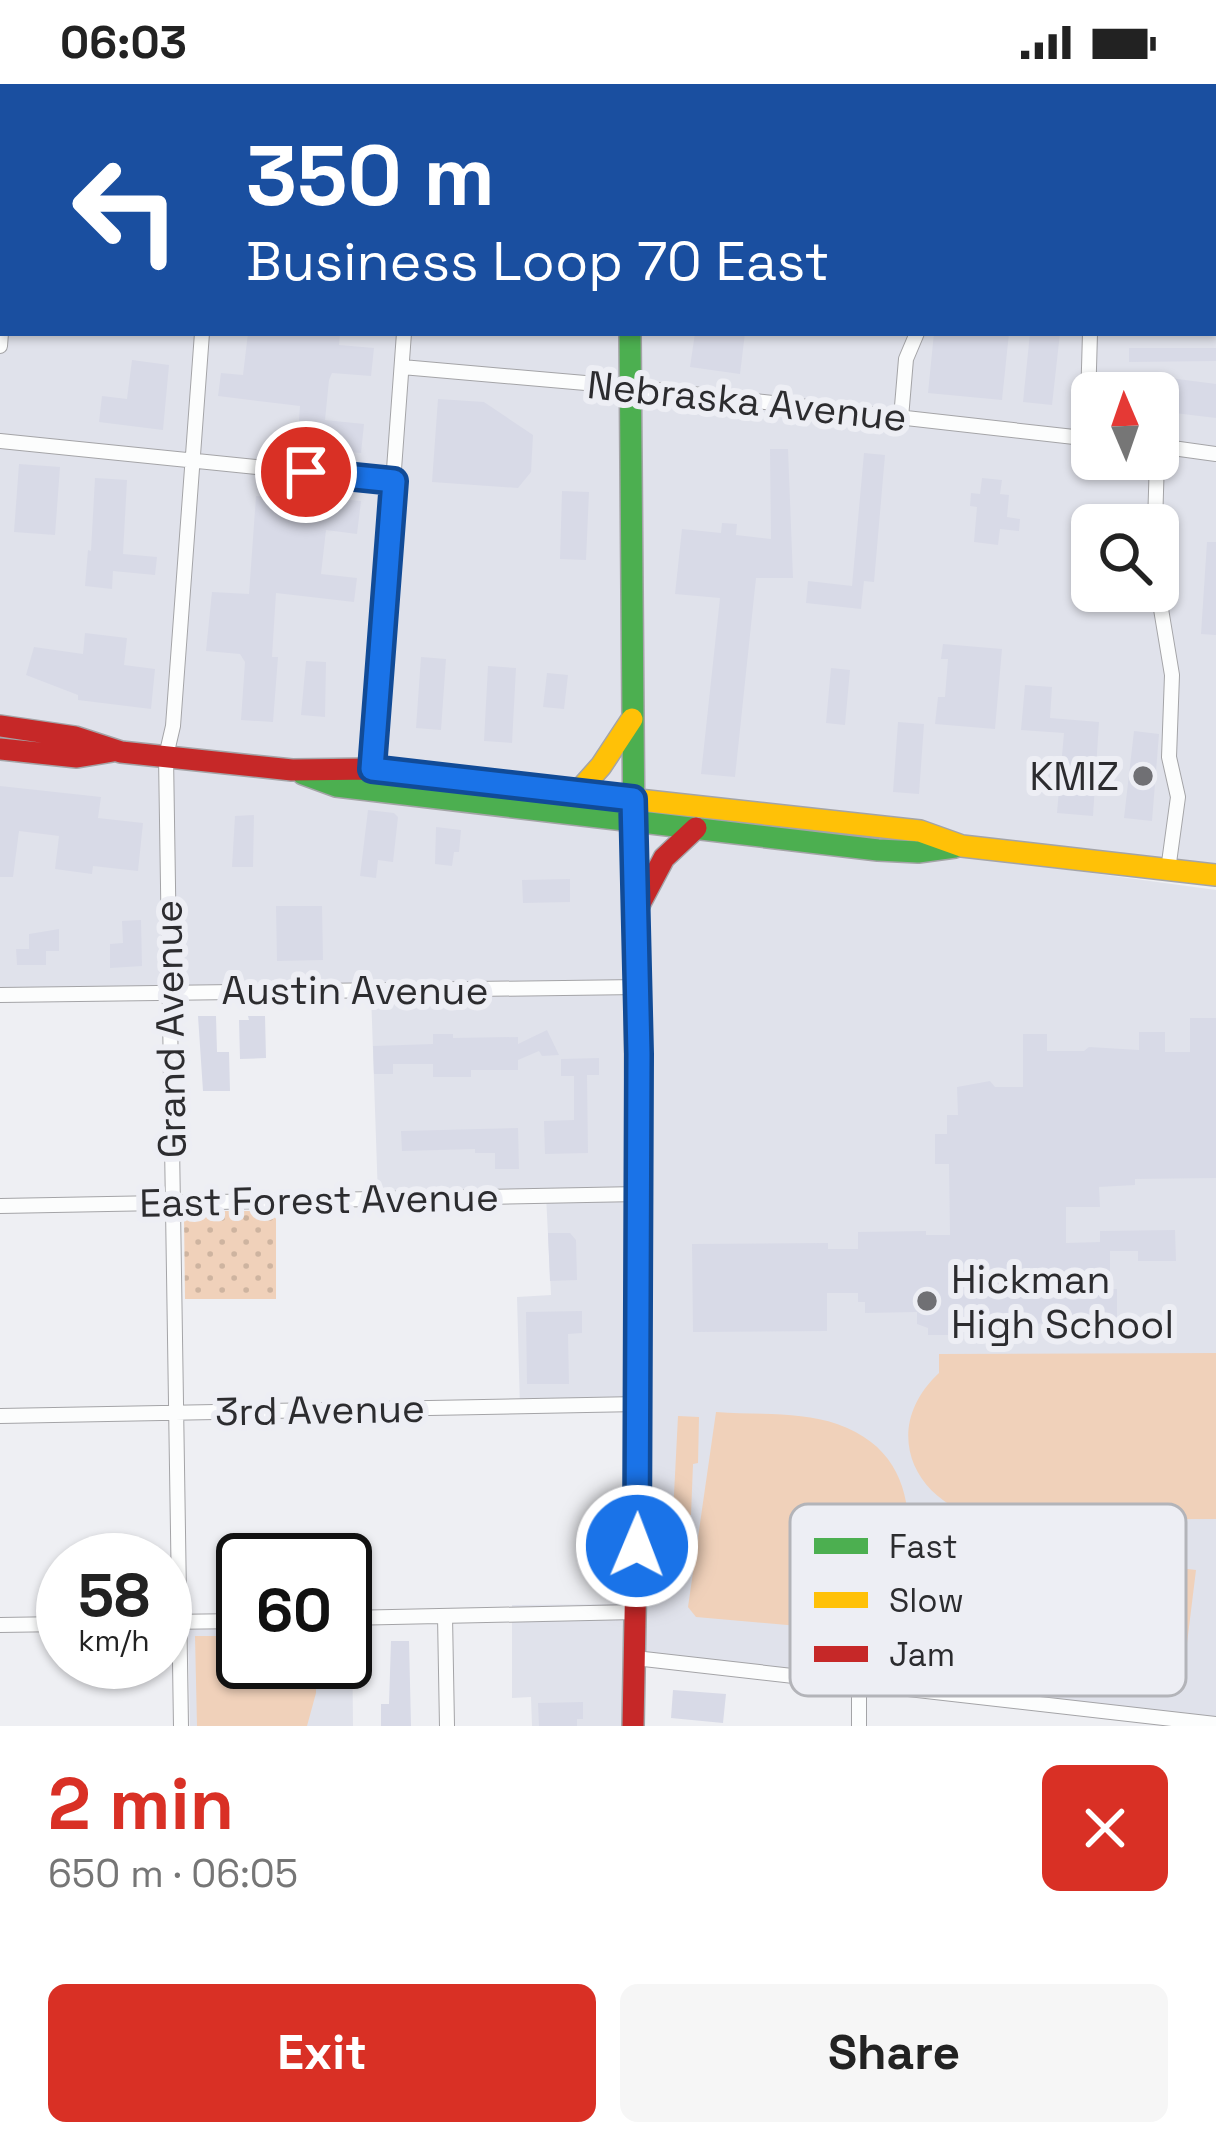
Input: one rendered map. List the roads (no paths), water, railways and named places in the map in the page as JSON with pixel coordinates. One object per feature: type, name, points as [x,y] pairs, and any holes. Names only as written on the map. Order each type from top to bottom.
[{"type":"main road","points":[[630,336],[640,1404],[633,1726]]},
{"type":"main road","points":[[577,793],[633,718]]},
{"type":"main road","points":[[0,727],[75,736],[114,751]]},
{"type":"main road","points":[[0,749],[77,757],[114,751],[292,770],[372,769],[577,793],[696,828],[918,853],[962,846]]},
{"type":"main road","points":[[292,770],[336,786],[920,831],[962,846],[1216,875]]},
{"type":"main road","points":[[636,910],[664,858],[696,828]]},
{"type":"street","name":"Grand Avenue","points":[[173,1533],[166,756],[173,726],[202,336]]},
{"type":"street","points":[[372,769],[404,336]]},
{"type":"street","points":[[901,418],[906,359],[915,336]]},
{"type":"street","points":[[1090,336],[1090,372]]},
{"type":"street","name":"Nebraska Avenue","points":[[402,367],[631,387],[1071,437]]},
{"type":"street","points":[[0,441],[394,481]]},
{"type":"street","points":[[1179,449],[1216,454]]},
{"type":"street","points":[[1161,612],[1172,676],[1169,757],[1178,797],[1168,870]]},
{"type":"street","name":"Austin Avenue","points":[[0,995],[638,987]]},
{"type":"street","name":"East Forest Avenue","points":[[0,1206],[639,1195]]},
{"type":"street","name":"3rd Avenue","points":[[0,1416],[640,1404]]},
{"type":"street","points":[[372,1617],[636,1612]]},
{"type":"street","points":[[445,1616],[447,1726]]},
{"type":"street","points":[[0,1625],[36,1624]]},
{"type":"street","points":[[635,1658],[790,1675]]},
{"type":"street","name":"Grand Avenue","points":[[178,1689],[181,1726]]},
{"type":"street","points":[[983,1696],[1216,1724]]},
{"type":"street","points":[[1099,1709],[1099,1726]]},
{"type":"place","name":"KMIZ","points":[[1143,776]]},
{"type":"place","name":"Hickman High School","points":[[927,1301]]}]
